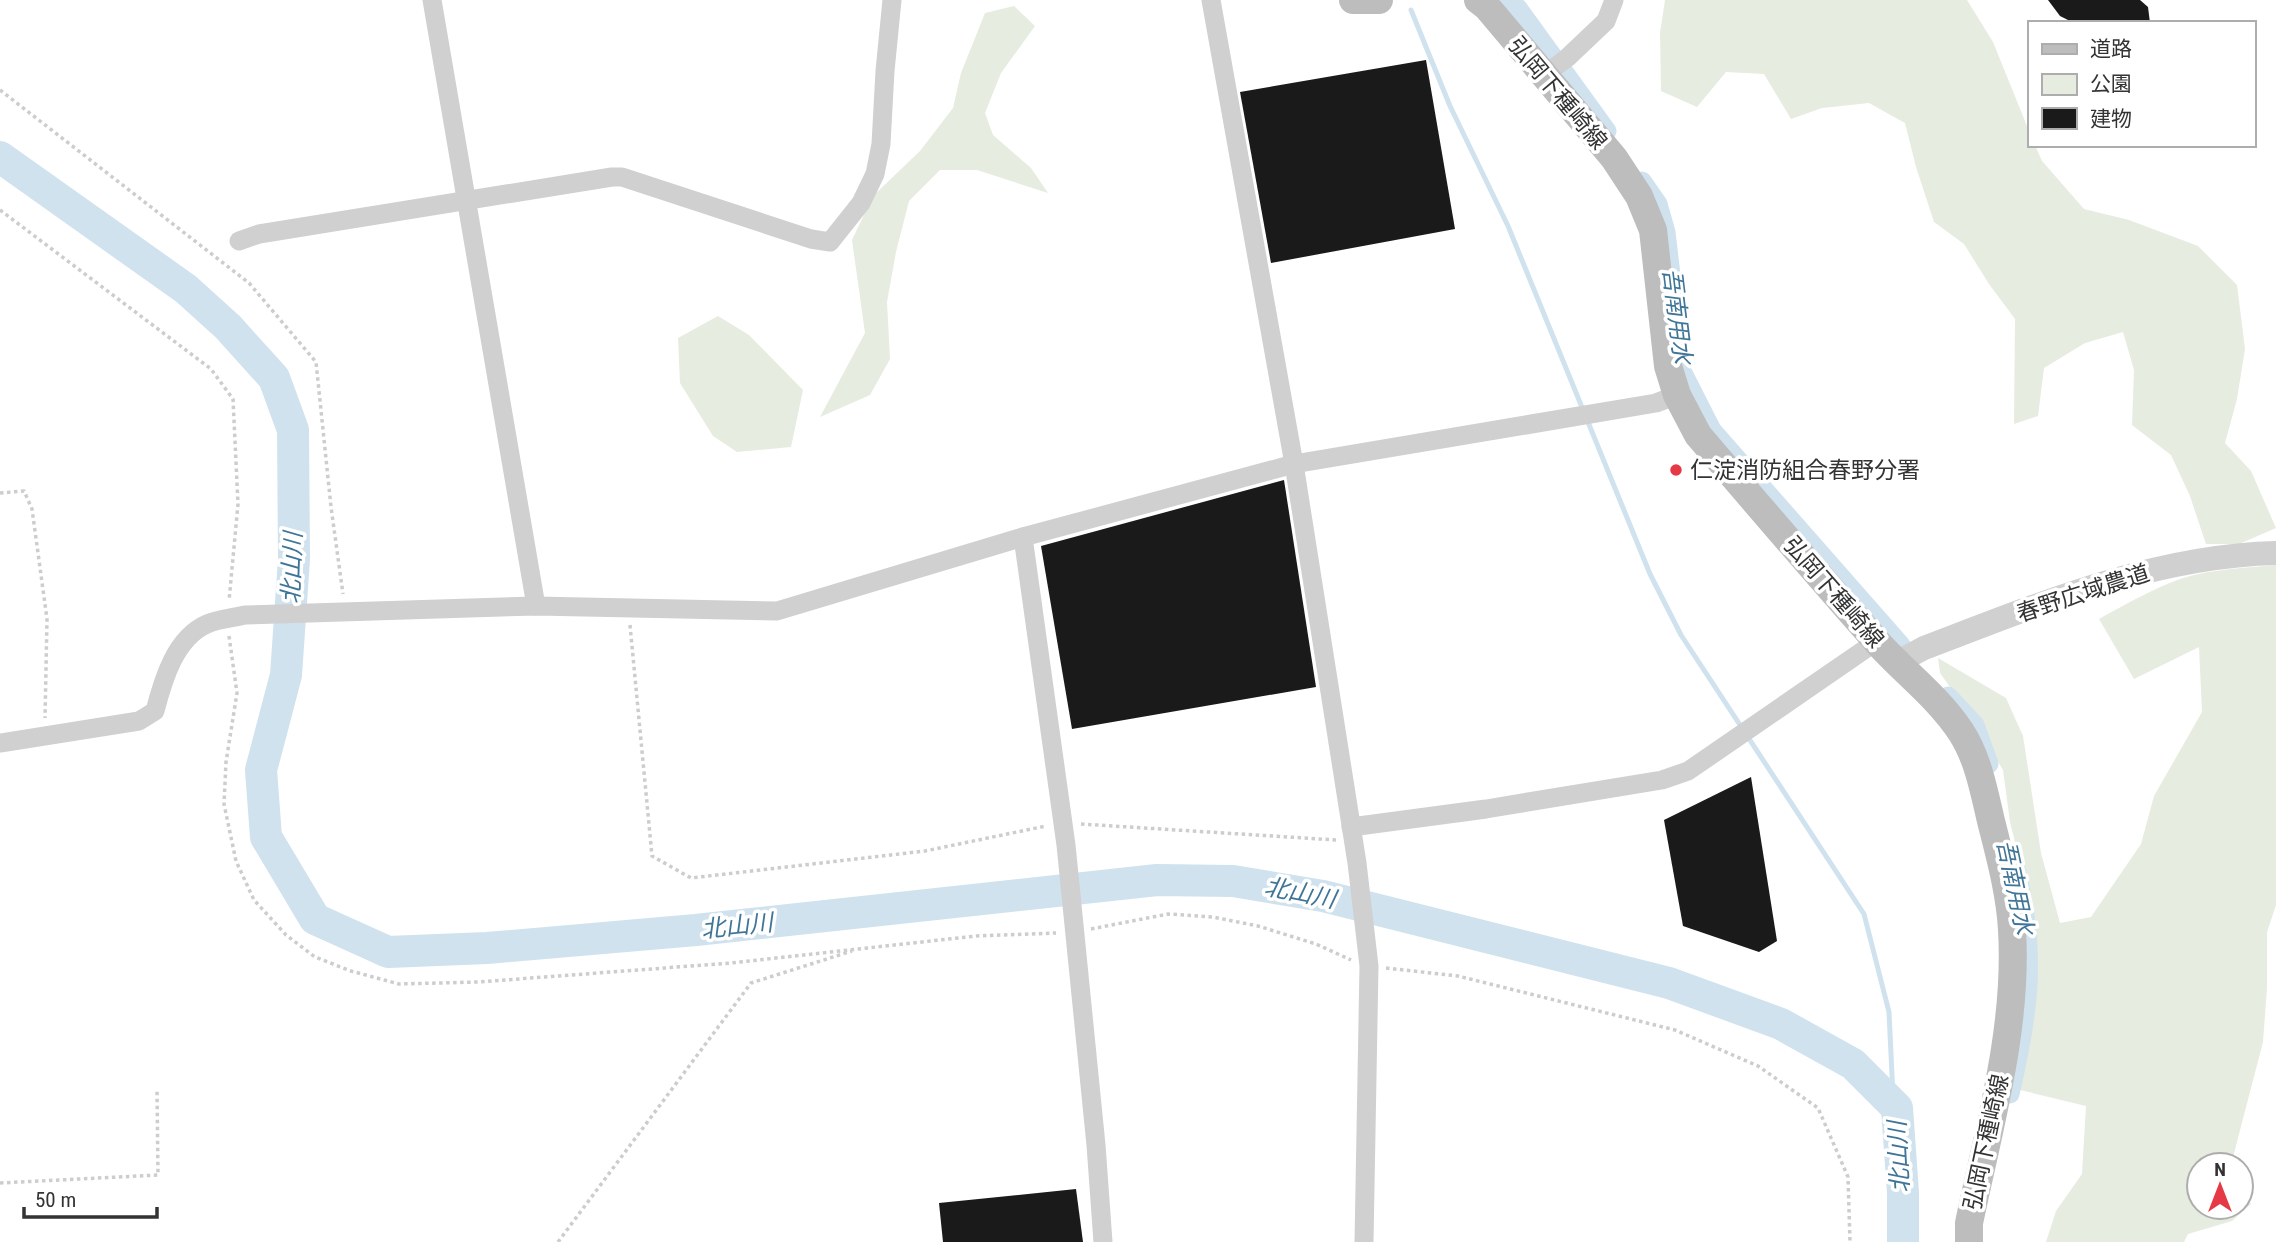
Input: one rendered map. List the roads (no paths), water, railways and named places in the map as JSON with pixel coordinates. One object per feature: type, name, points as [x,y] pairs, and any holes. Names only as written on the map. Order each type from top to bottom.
[{"type":"main road","points":[[1353,0],[1379,0]]},
{"type":"main road","name":"弘岡下種崎線","points":[[1478,0],[1546,73],[1614,158],[1639,196],[1653,230],[1668,366],[1677,395],[1698,435],[1877,641],[1947,714],[1962,733],[1972,754],[1981,779],[2010,901],[2013,950],[2010,1013],[1969,1223],[1969,1242]]},
{"type":"street","points":[[432,0],[536,606]]},
{"type":"street","points":[[239,241],[259,234],[622,177],[811,239],[830,242],[861,203],[875,174],[881,144],[892,0]]},
{"type":"street","points":[[1211,0],[1294,464],[1357,863],[1368,966],[1364,1242]]},
{"type":"street","points":[[1546,73],[1567,58],[1606,21],[1614,0]]},
{"type":"street","points":[[0,743],[139,721],[155,711],[162,682],[186,637],[208,623],[236,617],[536,606],[777,611],[1023,537],[1294,464],[1656,404],[1677,395]]},
{"type":"street","points":[[1023,537],[1066,845],[1103,1242]]},
{"type":"street","name":"春野広域農道","points":[[1898,662],[1924,648],[2103,583],[2185,564],[2239,555],[2276,553]]},
{"type":"street","points":[[1352,835],[1486,809],[1662,780],[1688,771],[1877,641]]},
{"type":"waterway","name":"吾南用水","points":[[1509,0],[1518,8],[1607,131]]},
{"type":"waterway","points":[[1411,10],[1450,106],[1508,226],[1650,574],[1681,635],[1864,914],[1889,1012],[1893,1096],[1897,1108]]},
{"type":"waterway","name":"北山川","points":[[0,157],[186,289],[228,327],[274,378],[293,430],[294,559],[286,675],[261,770],[266,837],[315,919],[388,952],[487,948],[696,930],[1157,880],[1233,881],[1323,896],[1669,983],[1781,1024],[1853,1064],[1897,1108],[1903,1193],[1903,1242]]},
{"type":"waterway","name":"吾南用水","points":[[1642,181],[1658,204],[1666,232],[1675,309]]},
{"type":"waterway","name":"吾南用水","points":[[1680,360],[1681,369],[1712,430],[1901,645]]},
{"type":"waterway","name":"吾南用水","points":[[1948,696],[1975,725],[1989,764]]},
{"type":"waterway","name":"吾南用水","points":[[2010,1094],[2022,1034],[2028,980],[2026,925],[2015,865]]},
{"type":"place","name":"仁淀消防組合春野分署","points":[[1676,470]]}]
